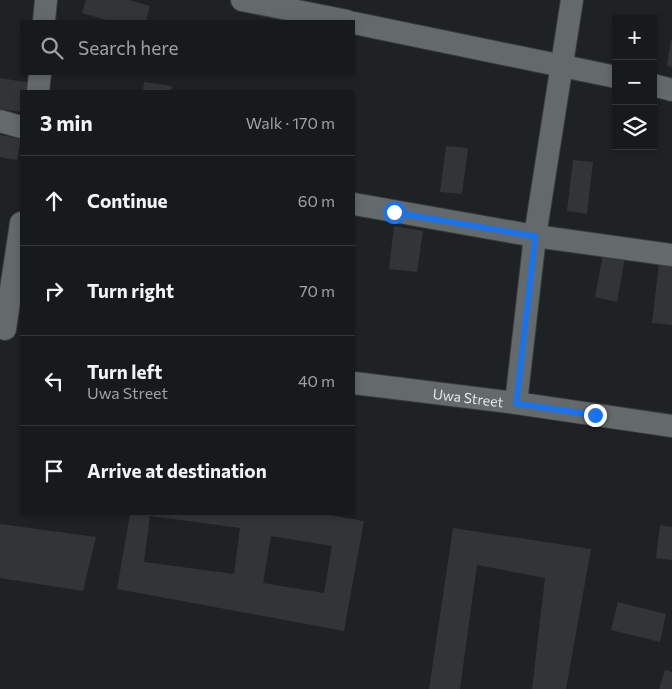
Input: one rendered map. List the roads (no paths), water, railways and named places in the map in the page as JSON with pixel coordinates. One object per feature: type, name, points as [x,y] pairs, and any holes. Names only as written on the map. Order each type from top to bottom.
[{"type":"street","points":[[44,20],[46,0]]},
{"type":"street","points":[[242,0],[342,20]]},
{"type":"street","points":[[516,403],[535,236],[572,0]]},
{"type":"street","points":[[355,23],[612,76]]},
{"type":"street","points":[[38,90],[40,75]]},
{"type":"street","points":[[657,86],[672,90]]},
{"type":"street","points":[[0,121],[20,126]]},
{"type":"street","points":[[355,204],[535,236],[672,256]]},
{"type":"street","points":[[9,330],[20,232]]},
{"type":"street","name":"Uwa Street","points":[[355,382],[672,426]]}]
